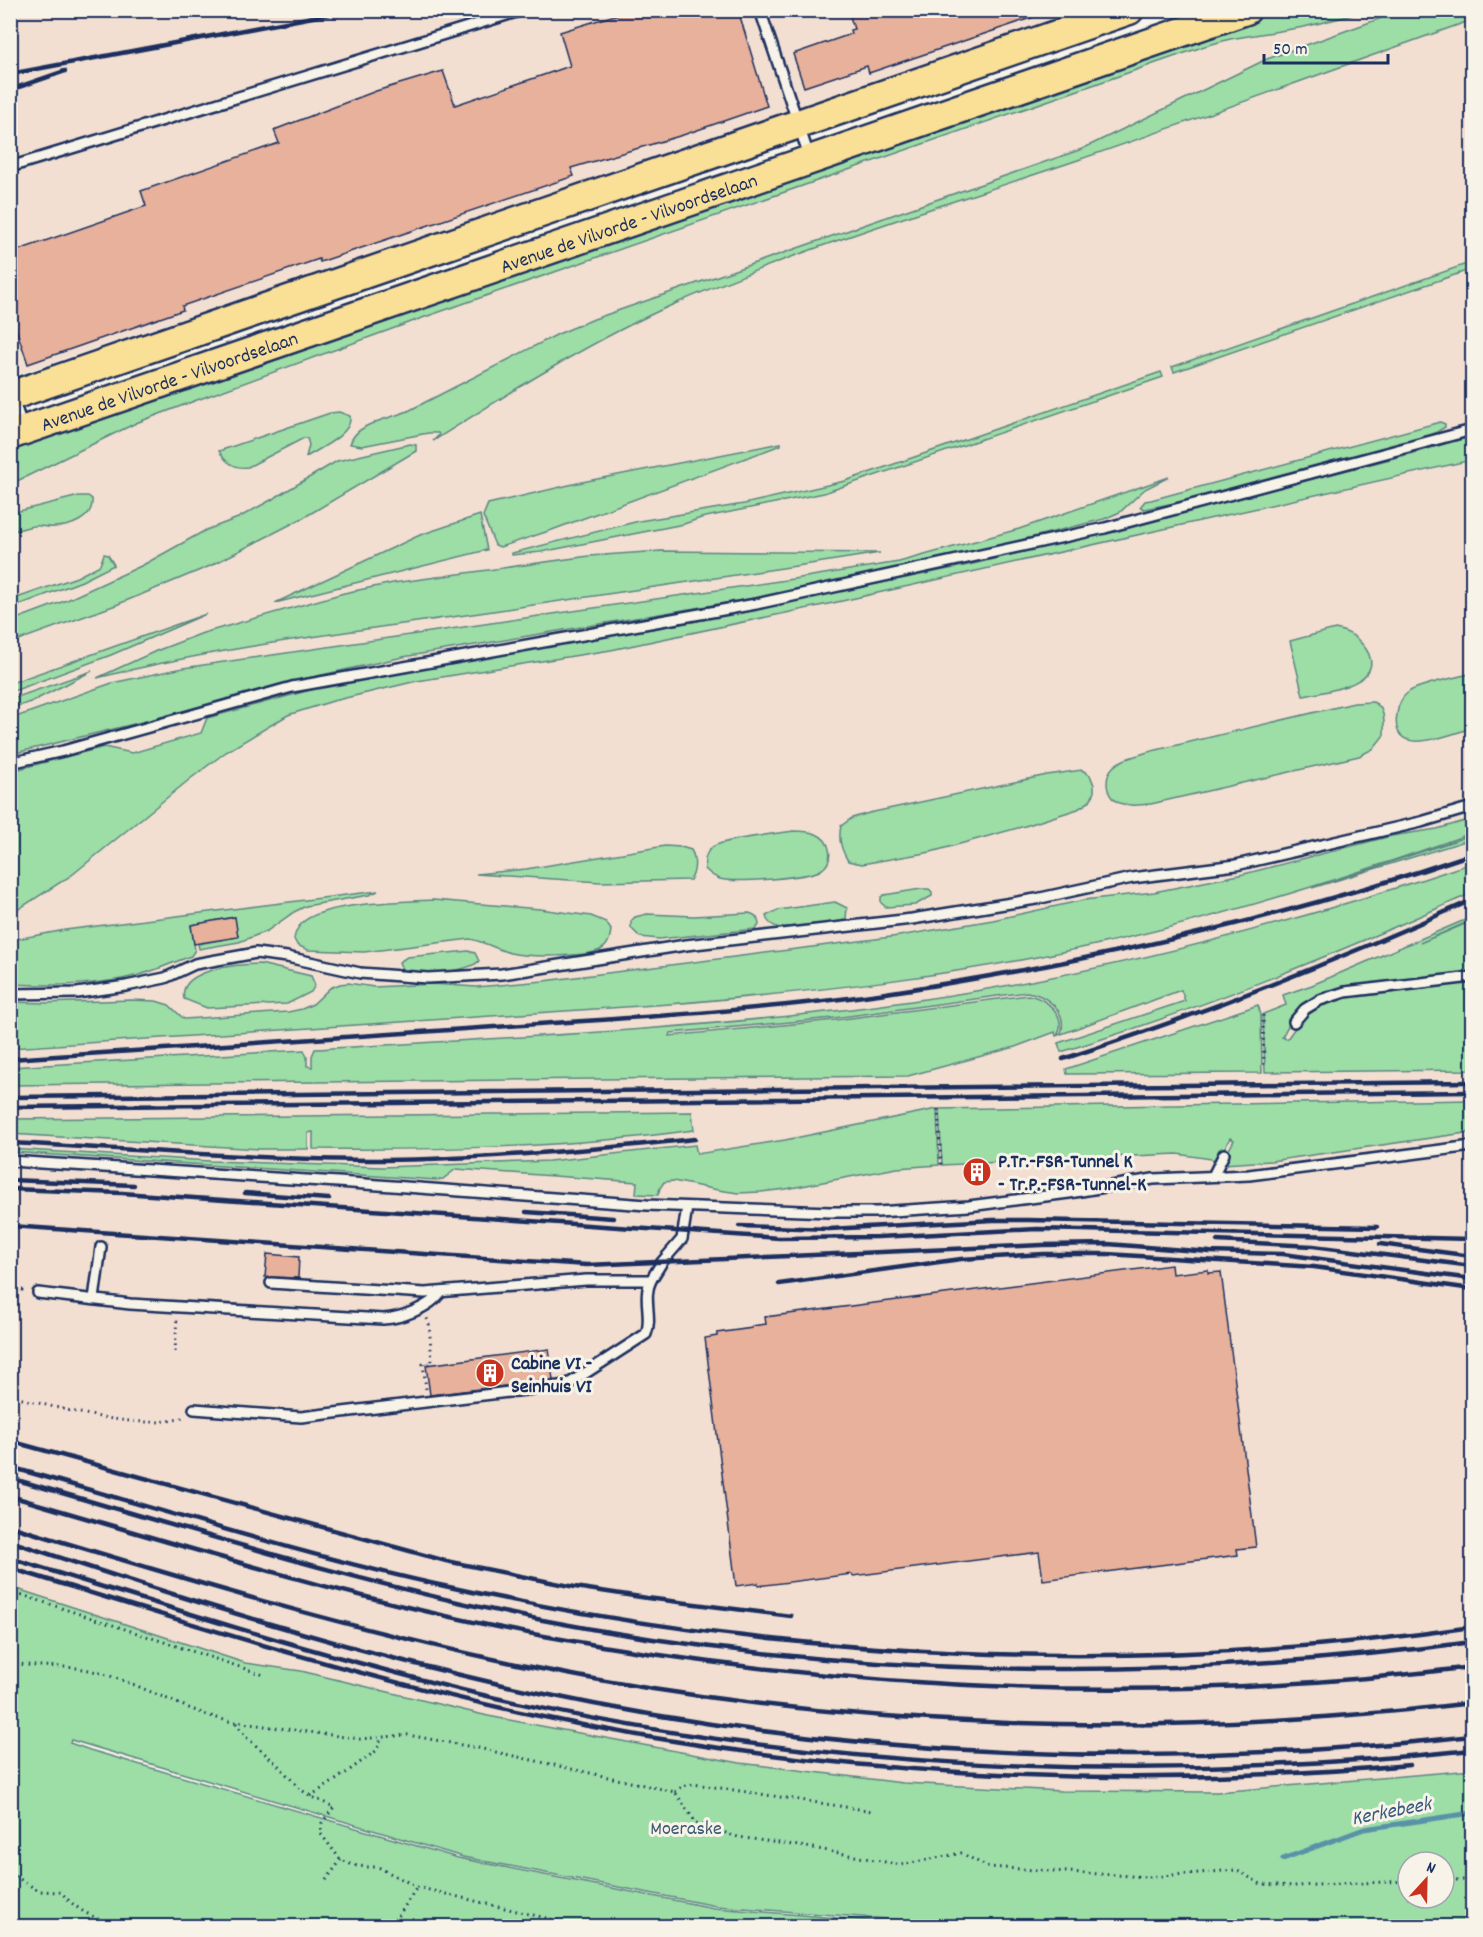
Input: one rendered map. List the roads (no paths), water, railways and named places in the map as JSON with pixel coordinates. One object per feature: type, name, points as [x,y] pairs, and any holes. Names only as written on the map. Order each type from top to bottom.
[{"type":"main road","name":"Avenue de Vilvorde - Vilvoordselaan","points":[[11,394],[1129,10]]},
{"type":"main road","name":"Avenue de Vilvorde - Vilvoordselaan","points":[[17,433],[1246,10]]},
{"type":"lane","points":[[10,167],[523,10]]},
{"type":"lane","points":[[760,10],[811,160]]},
{"type":"lane","points":[[11,394],[17,433]]},
{"type":"lane","points":[[10,763],[63,751],[292,687],[756,604],[1105,528],[1473,430]]},
{"type":"lane","points":[[10,994],[77,993],[126,986],[165,978],[195,964],[256,953],[287,957],[360,973],[428,978],[502,974],[686,945],[912,919],[1036,899],[1132,878],[1236,866],[1421,822],[1473,807]]},
{"type":"lane","points":[[1294,1022],[1305,1009],[1320,1000],[1345,992],[1473,977]]},
{"type":"lane","points":[[10,1161],[687,1207],[830,1212],[924,1209],[1023,1199],[1154,1179],[1271,1173],[1473,1146]]},
{"type":"lane","points":[[1213,1176],[1224,1154]]},
{"type":"lane","points":[[194,1408],[301,1416],[427,1403],[570,1383],[646,1334],[649,1326],[647,1288],[662,1262],[682,1239],[687,1207]]},
{"type":"lane","points":[[94,1299],[101,1247]]},
{"type":"lane","points":[[270,1283],[402,1293],[440,1293],[585,1280],[651,1280]]},
{"type":"lane","points":[[38,1293],[177,1306],[383,1319],[400,1318],[436,1298],[440,1293]]},
{"type":"waterway","name":"Kerkebeek","points":[[1283,1859],[1364,1829],[1472,1813]]},
{"type":"railway","points":[[10,74],[350,10]]},
{"type":"railway","points":[[10,90],[65,71]]},
{"type":"railway","points":[[10,1059],[676,1015],[879,994],[1030,969],[1179,937],[1327,900],[1472,854]]},
{"type":"railway","points":[[1063,1059],[1167,1024],[1270,985],[1472,900]]},
{"type":"railway","points":[[10,1097],[1472,1082]]},
{"type":"railway","points":[[10,1107],[1472,1092]]},
{"type":"railway","points":[[10,1143],[242,1156],[382,1160],[539,1153],[695,1139]]},
{"type":"railway","points":[[10,1180],[134,1185]]},
{"type":"railway","points":[[10,1189],[122,1193],[779,1238],[878,1237],[1037,1229],[1472,1239]]},
{"type":"railway","points":[[245,1193],[329,1199]]},
{"type":"railway","points":[[526,1212],[613,1218]]},
{"type":"railway","points":[[739,1226],[829,1229],[1028,1220],[1377,1227]]},
{"type":"railway","points":[[10,1226],[587,1265],[1108,1244],[1210,1252],[1283,1254],[1472,1279]]},
{"type":"railway","points":[[1217,1241],[1313,1246],[1472,1266]]},
{"type":"railway","points":[[1380,1244],[1472,1256]]},
{"type":"railway","points":[[779,1284],[961,1259],[1044,1254],[1107,1254],[1314,1267],[1472,1289]]},
{"type":"railway","points":[[10,1441],[446,1561],[575,1587],[791,1616]]},
{"type":"railway","points":[[10,1467],[338,1561],[449,1587],[574,1612],[702,1631],[830,1645],[959,1653],[1088,1655],[1217,1652],[1345,1642],[1472,1627]]},
{"type":"railway","points":[[10,1478],[272,1554],[470,1605],[652,1639],[769,1654],[886,1663],[1003,1668],[1121,1669],[1239,1664],[1356,1655],[1472,1642]]},
{"type":"railway","points":[[10,1496],[342,1591],[476,1623],[659,1655],[775,1670],[1007,1687],[1124,1689],[1240,1686],[1356,1679],[1472,1667]]},
{"type":"railway","points":[[10,1526],[272,1603],[469,1654],[652,1689],[768,1705],[886,1716],[1003,1723],[1120,1725],[1238,1722],[1355,1715],[1472,1703]]},
{"type":"railway","points":[[10,1541],[205,1604],[402,1661],[535,1692],[650,1714],[767,1732],[884,1744],[1002,1752],[1120,1755],[1237,1753],[1355,1747],[1472,1736]]},
{"type":"railway","points":[[10,1558],[292,1644],[462,1690],[586,1717],[711,1738],[837,1753],[965,1763],[1092,1767],[1220,1767],[1346,1761],[1472,1750]]},
{"type":"railway","points":[[10,1568],[391,1681],[520,1712],[630,1734],[740,1751],[851,1764],[1075,1777],[1187,1777],[1298,1773],[1410,1765]]},
{"type":"place","name":"P.Tr.-FSR-Tunnel K - Tr.P.-FSR-Tunnel-K","points":[[977,1172]]},
{"type":"place","name":"Cabine VI - Seinhuis VI","points":[[490,1373]]},
{"type":"park label","name":"Moeraske","points":[[686,1827]]}]
